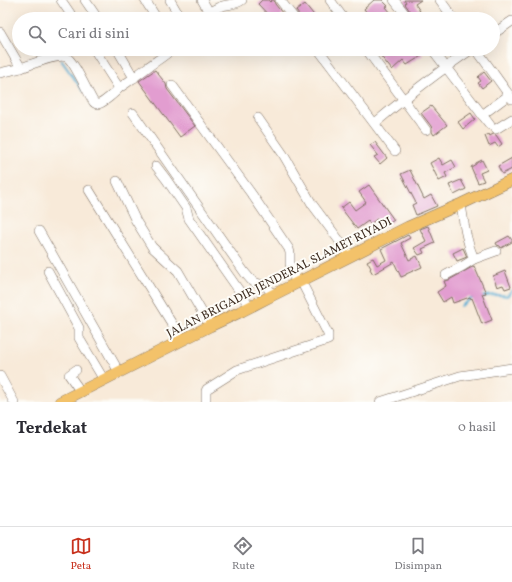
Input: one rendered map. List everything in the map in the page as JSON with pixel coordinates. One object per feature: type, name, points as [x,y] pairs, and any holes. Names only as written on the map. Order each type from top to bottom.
[{"type":"main road","name":"JALAN BRIGADIR JENDERAL SLAMET RIYADI","points":[[60,402],[350,255],[512,180]]},
{"type":"street","points":[[61,0],[69,12]]},
{"type":"street","points":[[85,0],[93,12]]},
{"type":"street","points":[[145,0],[153,12]]},
{"type":"street","points":[[170,0],[177,12]]},
{"type":"street","points":[[202,0],[209,12],[230,2],[236,4],[242,0]]},
{"type":"street","points":[[280,0],[289,12]]},
{"type":"street","points":[[330,0],[339,12]]},
{"type":"street","points":[[394,0],[403,12]]},
{"type":"street","points":[[440,0],[449,12]]},
{"type":"street","points":[[500,29],[512,21]]},
{"type":"street","points":[[0,32],[12,53]]},
{"type":"street","points":[[14,56],[21,68]]},
{"type":"street","points":[[0,73],[64,56],[68,58],[74,66],[92,101],[95,104],[98,104],[102,103],[119,88],[164,56]]},
{"type":"street","points":[[98,56],[119,88]]},
{"type":"street","points":[[121,56],[134,78]]},
{"type":"street","points":[[323,56],[395,151]]},
{"type":"street","points":[[371,56],[426,130]]},
{"type":"street","points":[[437,56],[482,115],[493,127],[512,119]]},
{"type":"street","points":[[375,123],[404,99],[462,56]]},
{"type":"street","points":[[481,56],[511,97],[482,115]]},
{"type":"street","points":[[172,86],[253,196],[289,249],[290,264],[298,282],[328,334],[328,340],[238,370],[207,390],[206,402]]},
{"type":"street","points":[[133,113],[246,274],[254,282],[267,287],[273,295]]},
{"type":"street","points":[[258,118],[283,154],[312,204],[350,255]]},
{"type":"street","points":[[156,166],[186,208],[189,219],[250,307]]},
{"type":"street","points":[[117,181],[136,221],[150,243],[157,252],[178,271],[210,326]]},
{"type":"street","points":[[89,190],[182,340]]},
{"type":"street","points":[[461,204],[465,230],[474,259]]},
{"type":"street","points":[[39,231],[119,372]]},
{"type":"street","points":[[446,275],[474,259],[496,251]]},
{"type":"street","points":[[48,271],[79,328],[78,338],[104,380]]},
{"type":"street","points":[[380,402],[460,376],[512,368]]},
{"type":"street","points":[[76,370],[69,375],[81,392]]},
{"type":"street","points":[[0,376],[14,402]]},
{"type":"building","points":[[262,0],[268,0],[270,2],[274,0],[275,4],[281,12],[265,12],[258,4]]},
{"type":"building","points":[[374,0],[382,0],[388,6],[386,7],[390,12],[366,12],[364,9]]},
{"type":"building","points":[[404,0],[421,0],[415,4],[420,11],[411,12],[405,4],[406,3]]},
{"type":"building","points":[[305,4],[311,12],[297,12],[296,11]]},
{"type":"building","points":[[381,56],[421,56],[407,65],[403,60],[392,70]]},
{"type":"building","points":[[155,70],[166,84],[167,89],[195,126],[180,137],[139,81]]},
{"type":"building","points":[[484,72],[491,81],[482,88],[478,83],[481,81],[478,77]]},
{"type":"building","points":[[431,106],[447,125],[434,135],[431,126],[421,113]]},
{"type":"building","points":[[471,113],[475,119],[463,129],[458,122]]},
{"type":"building","points":[[489,134],[490,136],[493,134],[496,135],[502,144],[498,147],[495,143],[489,146],[485,136]]},
{"type":"building","points":[[375,142],[387,158],[380,164],[374,157],[378,155],[370,145]]},
{"type":"building","points":[[439,158],[443,165],[452,160],[456,167],[445,173],[447,177],[439,181],[430,163]]},
{"type":"building","points":[[512,158],[512,169],[502,174],[498,166]]},
{"type":"building","points":[[482,160],[487,170],[480,173],[484,181],[478,183],[471,167]]},
{"type":"building","points":[[410,170],[424,199],[431,195],[437,206],[416,215],[412,205],[416,203],[401,174]]},
{"type":"building","points":[[461,180],[466,189],[454,195],[449,185]]},
{"type":"building","points":[[369,185],[394,220],[384,227],[378,218],[370,224],[368,221],[357,229],[341,208],[349,202],[355,210],[366,202],[359,192]]},
{"type":"building","points":[[428,226],[435,243],[422,249],[424,253],[419,255],[414,248],[426,241],[420,229]]},
{"type":"building","points":[[408,235],[410,238],[401,243],[409,260],[417,256],[422,267],[401,277],[394,262],[373,274],[367,261],[373,258],[377,265],[386,260],[381,249]]},
{"type":"building","points":[[509,236],[512,242],[501,248],[497,245],[496,243]]},
{"type":"building","points":[[463,248],[467,257],[457,261],[453,253]]},
{"type":"building","points":[[474,266],[486,293],[482,294],[492,320],[482,324],[472,298],[471,299],[470,297],[453,303],[451,297],[443,302],[437,292],[446,286],[444,281],[449,280]]},
{"type":"building","points":[[505,271],[511,287],[505,289],[503,285],[497,287],[493,276]]},
{"type":"waterway","points":[[61,60],[83,91]]},
{"type":"waterway","points":[[480,297],[494,295],[507,296],[512,290]]},
{"type":"waterway","points":[[461,306],[474,298]]}]
